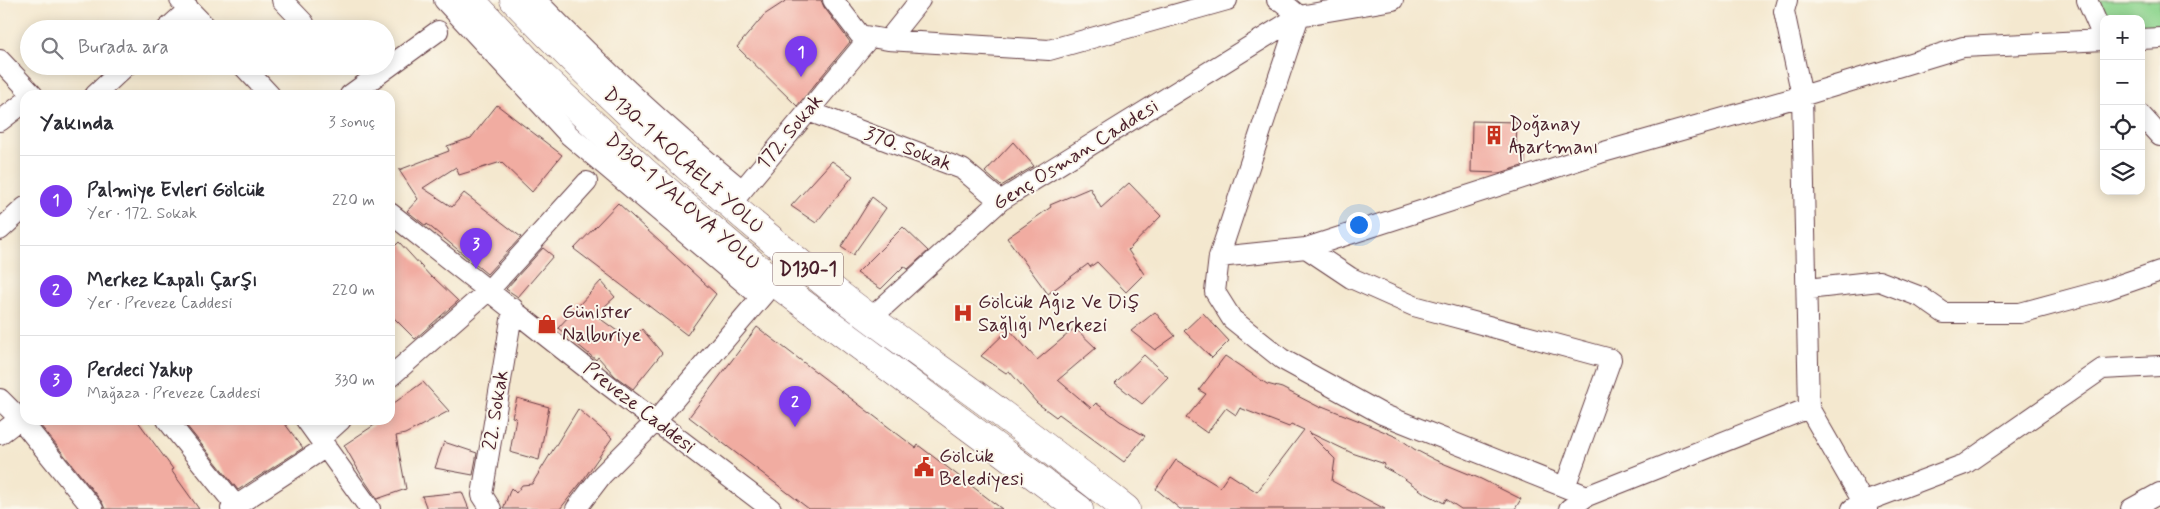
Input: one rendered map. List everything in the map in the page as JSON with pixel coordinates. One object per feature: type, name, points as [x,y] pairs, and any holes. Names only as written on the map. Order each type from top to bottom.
[{"type":"highway","name":"D130-1 YALOVA YOLU","points":[[471,0],[542,76],[768,290],[1079,509]]},
{"type":"highway","name":"D130-1 KOCAELİ YOLU","points":[[514,0],[571,59],[706,185],[736,198],[832,289],[1004,415],[1126,509]]},
{"type":"street","points":[[282,0],[301,20]]},
{"type":"street","points":[[444,0],[569,134],[768,290],[655,422],[602,475],[576,509]]},
{"type":"street","points":[[536,0],[589,54],[690,147],[736,198]]},
{"type":"street","points":[[833,0],[860,35],[1049,50],[1227,0]]},
{"type":"street","name":"172. Sokak","points":[[736,198],[808,111],[879,38],[920,0]]},
{"type":"street","points":[[1277,0],[1280,0],[1299,16],[1393,0]]},
{"type":"street","points":[[1786,0],[1784,11],[1802,96],[1809,408],[1861,507],[1965,464],[2102,369],[2160,366]]},
{"type":"street","points":[[2087,0],[2100,31]]},
{"type":"street","points":[[173,20],[184,5],[199,20]]},
{"type":"street","points":[[1299,16],[1219,257],[1215,292],[1232,319],[1282,359],[1382,414],[1587,496]]},
{"type":"street","name":"Genç Osman Caddesi","points":[[871,318],[1000,201],[1299,16]]},
{"type":"street","points":[[395,62],[438,31]]},
{"type":"street","points":[[2145,38],[2160,38]]},
{"type":"street","points":[[1219,257],[1306,248],[1600,153],[1802,96],[1963,47],[2100,40]]},
{"type":"street","points":[[0,60],[28,90]]},
{"type":"street","points":[[100,90],[116,75]]},
{"type":"street","points":[[251,75],[265,90]]},
{"type":"street","points":[[357,90],[378,75]]},
{"type":"street","points":[[0,121],[20,106]]},
{"type":"street","name":"370. Sokak","points":[[808,111],[962,169],[1000,201]]},
{"type":"street","points":[[2145,119],[2160,136]]},
{"type":"street","points":[[395,373],[489,290],[587,182]]},
{"type":"street","points":[[0,230],[20,212]]},
{"type":"street","name":"Preveze Caddesi","points":[[395,216],[655,422],[771,509]]},
{"type":"street","points":[[1306,248],[1351,278],[1414,306],[1611,359],[1565,487]]},
{"type":"street","points":[[1807,289],[1879,281],[1922,297],[1944,313],[2020,313],[2105,290],[2160,271]]},
{"type":"street","name":"22. Sokak","points":[[491,509],[482,495],[513,308]]},
{"type":"street","points":[[0,400],[20,415]]},
{"type":"street","points":[[1569,509],[1587,496],[1809,408]]},
{"type":"street","points":[[0,434],[20,419]]},
{"type":"street","points":[[29,425],[93,509]]},
{"type":"street","points":[[171,425],[234,507],[323,443],[337,425]]},
{"type":"street","points":[[310,425],[370,509]]},
{"type":"street","points":[[2131,509],[2160,493]]},
{"type":"green space","points":[[2087,0],[2160,0],[2160,38],[2145,39],[2145,15],[2100,15]]},
{"type":"building","points":[[787,0],[821,0],[824,7],[850,42],[797,106],[737,47],[764,15]]},
{"type":"building","points":[[497,105],[562,155],[532,192],[501,162],[459,175],[456,167],[423,188],[452,207],[464,193],[521,237],[487,274],[427,224],[426,226],[407,211],[418,199],[399,170],[449,151],[447,146],[471,138]]},
{"type":"building","name":"Doğanay Apartmanı","points":[[1472,121],[1517,122],[1516,148],[1525,148],[1525,165],[1500,173],[1471,172]]},
{"type":"building","points":[[1013,142],[1034,166],[1001,186],[985,172]]},
{"type":"building","points":[[832,161],[853,176],[816,223],[791,206]]},
{"type":"building","points":[[1129,183],[1161,216],[1128,250],[1144,274],[1126,292],[1097,262],[1090,267],[1088,264],[1048,294],[1007,238],[1051,207],[1050,205],[1090,188],[1101,208]]},
{"type":"building","points":[[872,197],[886,208],[853,255],[841,247]]},
{"type":"building","points":[[618,203],[716,294],[687,335],[574,249]]},
{"type":"building","points":[[903,227],[928,251],[908,269],[904,266],[881,289],[857,273]]},
{"type":"building","points":[[399,242],[432,278],[458,301],[415,339],[395,319],[395,244]]},
{"type":"building","points":[[543,248],[553,256],[518,297],[506,289]]},
{"type":"building","points":[[601,281],[615,297],[595,315],[631,341],[642,329],[662,353],[633,389],[615,376],[598,357],[596,360],[558,328]]},
{"type":"building","points":[[1155,312],[1175,336],[1155,350],[1131,331]]},
{"type":"building","points":[[1203,313],[1229,341],[1212,358],[1184,331]]},
{"type":"building","points":[[757,327],[916,448],[918,445],[1002,509],[809,509],[689,417]]},
{"type":"building","points":[[1075,328],[1096,348],[1058,380],[1091,408],[1096,403],[1120,421],[1145,436],[1124,462],[1059,414],[1056,417],[1037,403],[1009,371],[1006,373],[981,356],[1009,329],[1037,360]]},
{"type":"building","points":[[1144,355],[1168,377],[1142,404],[1115,383]]},
{"type":"building","points":[[1225,356],[1267,384],[1282,388],[1321,408],[1322,406],[1399,438],[1414,449],[1435,460],[1481,479],[1521,499],[1515,509],[1461,509],[1446,499],[1444,503],[1423,492],[1402,477],[1383,467],[1385,464],[1352,453],[1308,432],[1335,459],[1332,481],[1385,509],[1180,509],[1156,489],[1176,460],[1220,487],[1229,474],[1257,492],[1304,430],[1291,424],[1289,427],[1240,408],[1236,415],[1226,408],[1207,433],[1186,418],[1206,394],[1199,390]]},
{"type":"building","points":[[423,382],[449,411],[405,434],[396,436],[406,489],[377,499],[344,445],[374,425],[395,425],[395,402]]},
{"type":"building","points":[[517,398],[549,407],[539,460],[510,452],[516,418],[512,417]]},
{"type":"building","points":[[578,409],[612,438],[583,480],[560,509],[503,509],[511,488],[516,493],[522,485],[532,484]]},
{"type":"building","points":[[40,425],[141,425],[199,509],[105,509],[102,502]]},
{"type":"building","points":[[186,425],[286,425],[303,448],[238,490]]},
{"type":"building","points":[[444,442],[477,453],[473,475],[435,468]]},
{"type":"building","points":[[462,492],[469,509],[427,509],[422,496]]},
{"type":"place","name":"Palmiye Evleri Gölcük","points":[[801,77]]},
{"type":"place","name":"Doğanay Apartmanı","points":[[1494,135]]},
{"type":"place","name":"Perdeci Yakup","points":[[476,269]]},
{"type":"place","name":"Gölcük Ağız Ve Diş Sağlığı Merkezi","points":[[963,313]]},
{"type":"place","name":"Günister Nalburiye","points":[[547,324]]},
{"type":"place","name":"Merkez Kapalı Çarşı","points":[[795,427]]},
{"type":"place","name":"Gölcük Belediyesi","points":[[924,467]]}]
